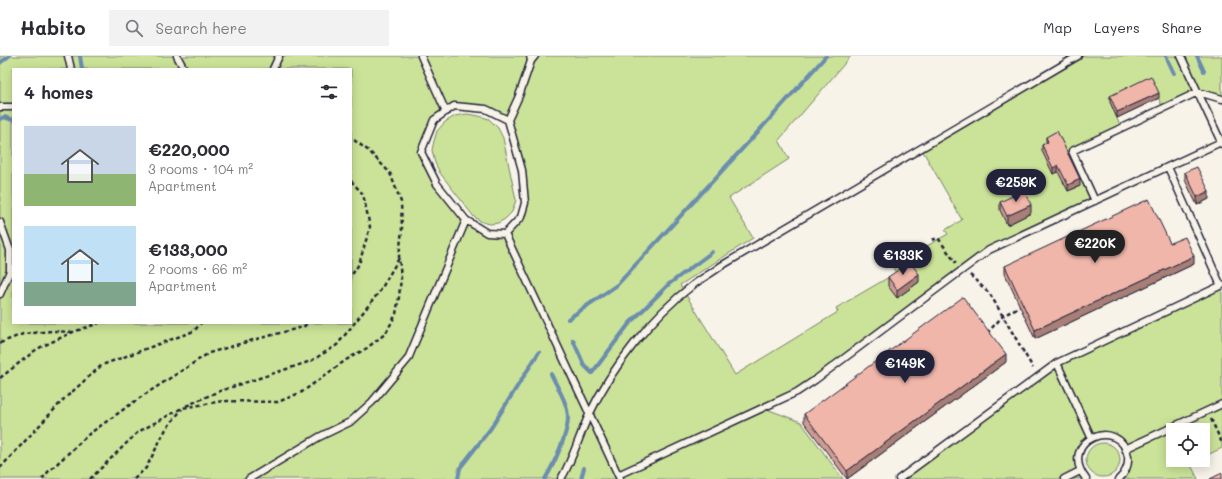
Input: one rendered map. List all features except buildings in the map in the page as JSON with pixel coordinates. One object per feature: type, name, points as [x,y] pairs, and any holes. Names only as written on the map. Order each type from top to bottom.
[{"type":"lane","points":[[68,56],[71,68]]},
{"type":"lane","points":[[177,56],[183,68]]},
{"type":"lane","points":[[273,68],[279,56]]},
{"type":"lane","points":[[421,56],[446,112]]},
{"type":"lane","points":[[561,479],[568,467],[589,414],[614,371],[636,342],[664,310],[694,285],[721,266],[1078,56]]},
{"type":"lane","points":[[505,234],[619,477],[797,392],[990,250],[1222,143],[1181,56]]},
{"type":"lane","points":[[508,120],[486,109],[454,106],[434,120],[421,152],[437,184],[466,220],[487,233],[505,234],[521,217],[525,203],[522,170],[508,120],[519,96],[532,58]]},
{"type":"lane","points":[[1095,201],[1072,151],[1198,92],[1222,99]]},
{"type":"lane","points":[[0,107],[12,107]]},
{"type":"lane","points":[[898,479],[1057,363],[1222,285],[1168,167]]},
{"type":"lane","points":[[249,479],[319,437],[350,422],[372,402],[408,359],[466,220]]},
{"type":"lane","points":[[0,222],[10,250],[10,271],[0,294]]},
{"type":"lane","points":[[1057,363],[1092,437]]},
{"type":"lane","points":[[1126,449],[1222,404]]},
{"type":"lane","points":[[1086,479],[1080,472],[1078,462],[1079,452],[1084,444],[1092,437],[1101,435],[1111,436],[1119,441],[1126,449],[1128,458],[1127,468],[1121,478]]},
{"type":"lane","points":[[566,479],[568,467]]},
{"type":"lane","points":[[1064,479],[1080,472]]},
{"type":"path","points":[[134,479],[146,468],[166,429],[182,408],[223,401],[278,402],[302,392],[346,360],[367,348],[386,333],[396,314],[401,278],[401,202],[390,173],[369,151],[352,139]]},
{"type":"path","points":[[352,182],[363,194],[370,228],[359,264],[352,274]]},
{"type":"path","points":[[932,240],[938,238],[955,262],[990,294],[1038,377]]},
{"type":"path","points":[[90,479],[138,432],[182,408],[217,392],[311,361],[337,345],[380,291],[400,257]]},
{"type":"path","points":[[985,334],[1003,316],[1020,306]]},
{"type":"path","points":[[0,378],[38,349],[73,332],[96,324]]},
{"type":"path","points":[[0,468],[64,399],[102,365],[194,331],[200,324]]},
{"type":"path","points":[[42,479],[89,434],[141,397],[210,354],[253,340],[303,327],[307,324]]},
{"type":"path","points":[[0,343],[23,334],[52,331],[73,332]]},
{"type":"path","points":[[1207,411],[1222,443]]},
{"type":"green space","points":[[0,56],[851,56],[779,140],[789,159],[729,198],[753,238],[680,285],[735,375],[838,312],[836,308],[896,273],[892,266],[948,234],[945,230],[962,220],[924,153],[920,149],[1078,56],[1222,56],[1222,99],[1198,92],[1163,108],[1151,82],[1110,102],[1121,128],[1072,151],[1095,201],[989,250],[815,380],[764,408],[801,422],[843,479],[566,479],[568,468],[561,479],[0,479]],"holes":[[[454,106],[486,109],[508,120],[515,142],[523,180],[524,205],[521,215],[516,223],[505,234],[487,233],[466,220],[437,184],[421,152],[434,120]]]},
{"type":"green space","points":[[467,114],[489,119],[498,128],[503,138],[516,200],[512,212],[498,223],[490,224],[482,222],[474,217],[440,173],[435,163],[432,150],[437,131],[445,122],[455,116]]},
{"type":"green space","points":[[1222,285],[1222,448],[1210,454],[1210,423],[1166,423],[1166,467],[1192,467],[1198,479],[1119,479],[1128,458],[1119,441],[1101,435],[1084,444],[1078,462],[1086,479],[899,479],[1057,363]]},
{"type":"green space","points":[[1100,443],[1106,443],[1115,448],[1119,454],[1119,466],[1115,472],[1106,477],[1100,477],[1091,472],[1086,463],[1086,457],[1091,448]]},
{"type":"waterway","points":[[0,63],[9,56]]},
{"type":"waterway","points":[[80,56],[82,68]]},
{"type":"waterway","points":[[568,319],[617,285],[826,56]]},
{"type":"waterway","points":[[1166,56],[1174,73]]},
{"type":"waterway","points":[[1197,56],[1204,71]]},
{"type":"waterway","points":[[0,119],[4,117],[12,120]]},
{"type":"waterway","points":[[573,340],[584,365],[592,373],[629,324],[669,284],[712,252]]},
{"type":"waterway","points":[[458,479],[460,468],[491,428],[539,352]]},
{"type":"waterway","points":[[545,479],[563,441],[568,418],[568,412],[564,401],[551,374]]},
{"type":"waterway","points":[[581,479],[584,468]]}]
